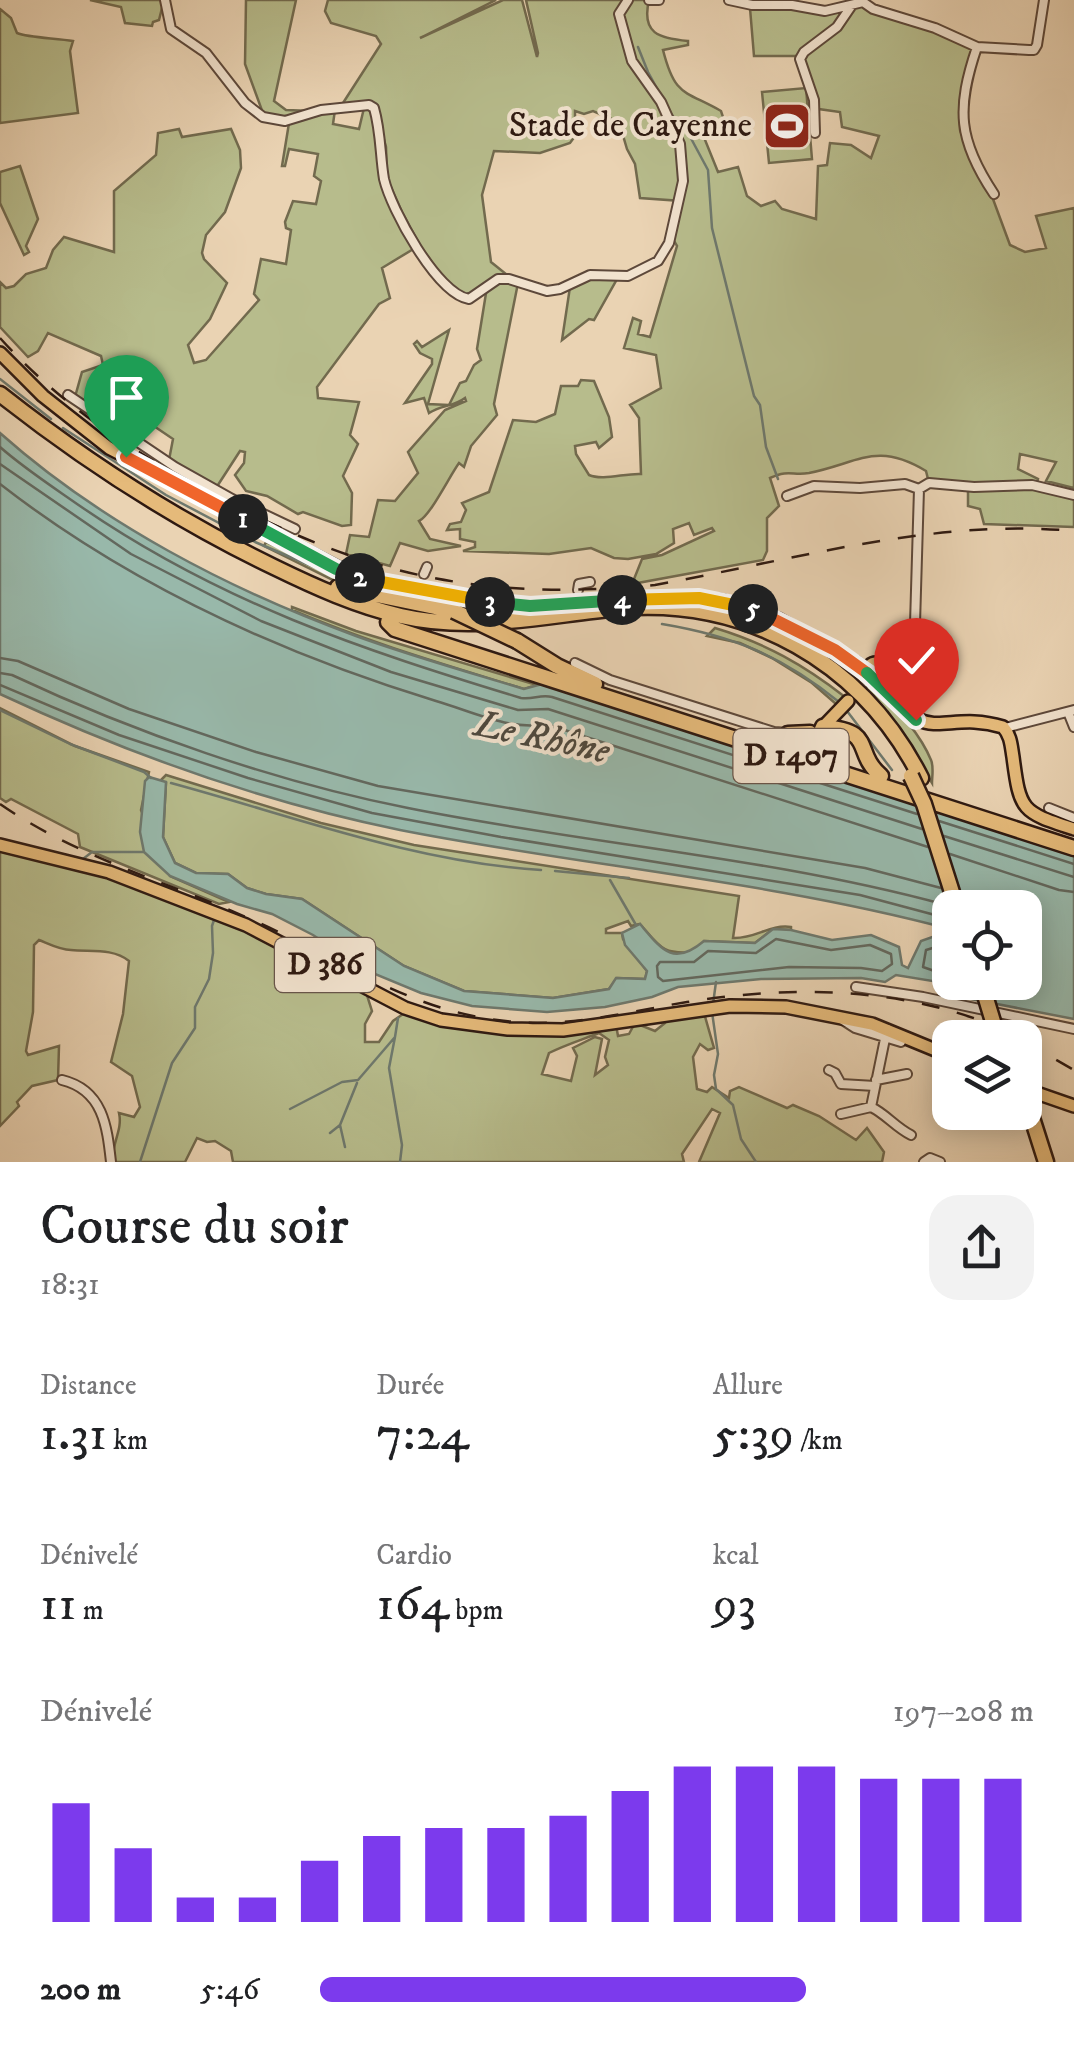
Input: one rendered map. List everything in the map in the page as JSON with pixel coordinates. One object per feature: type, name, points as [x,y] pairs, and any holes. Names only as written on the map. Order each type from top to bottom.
[{"type":"highway","points":[[0,394],[138,492],[219,539],[366,606],[443,623],[498,623],[654,607],[700,611],[740,620],[795,644],[849,681],[895,732],[959,890]]},
{"type":"highway","points":[[0,406],[89,471],[184,530],[294,586],[388,622],[451,632],[492,632],[650,616],[694,618],[735,628],[791,651],[844,688],[878,723],[916,777],[951,890]]},
{"type":"highway","points":[[290,574],[454,611],[517,641],[582,679],[660,710]]},
{"type":"highway","points":[[388,622],[395,629],[660,710]]},
{"type":"highway","points":[[842,708],[842,731]]},
{"type":"highway","name":"D 1407","points":[[660,710],[721,734],[1074,848]]},
{"type":"highway","name":"D 1407","points":[[660,710],[781,736],[863,761],[881,776],[1074,838]]},
{"type":"highway","points":[[781,736],[807,746],[821,733],[842,731],[860,747],[865,777],[931,800]]},
{"type":"highway","points":[[721,734],[770,744],[849,770],[863,761]]},
{"type":"highway","points":[[1027,1130],[1037,1162]]},
{"type":"highway","points":[[1036,1130],[1046,1162]]},
{"type":"main road","points":[[0,354],[43,396],[109,448],[253,517],[356,577],[423,578],[517,606],[575,591],[723,601],[778,619],[876,671],[897,702],[920,722],[993,724],[1005,728],[1010,736],[1016,788],[1022,804],[1036,816],[1074,829]]},
{"type":"main road","points":[[821,733],[826,718],[842,708]]},
{"type":"main road","name":"D 386","points":[[0,845],[109,872],[246,925],[405,1008],[440,1020],[534,1031],[592,1027],[730,1006],[786,1007],[842,1016],[932,1050]]},
{"type":"main road","points":[[1042,1098],[1074,1106]]},
{"type":"street","points":[[165,0],[171,29],[206,53],[260,116],[285,121],[326,109],[369,105],[374,108],[385,182],[410,236],[447,289],[469,298],[498,279],[547,291],[590,274],[628,276],[658,260],[669,243],[683,181],[680,144],[670,119],[628,51],[618,14],[628,0]]},
{"type":"street","points":[[650,0],[659,0]]},
{"type":"street","points":[[729,0],[825,10],[864,1],[873,10],[935,28],[976,47],[1034,50],[1044,0]]},
{"type":"street","points":[[815,133],[816,110],[800,59],[837,27],[852,6]]},
{"type":"street","points":[[976,47],[963,102],[962,128],[994,194]]},
{"type":"street","points":[[68,395],[142,448],[156,452],[253,517],[295,529]]},
{"type":"street","points":[[920,490],[929,483],[974,487],[1032,485],[1074,495]]},
{"type":"street","points":[[788,496],[814,486],[860,488],[905,484],[920,490],[915,624],[876,671]]},
{"type":"street","points":[[575,591],[590,582]]},
{"type":"street","points":[[575,663],[610,680],[781,736]]},
{"type":"street","points":[[1005,728],[1071,711],[1074,727]]},
{"type":"street","points":[[1049,808],[1074,818]]},
{"type":"street","points":[[856,987],[1074,1029]]},
{"type":"street","points":[[871,1107],[886,1033],[901,1042]]},
{"type":"street","points":[[828,1070],[840,1084],[876,1083],[907,1074]]},
{"type":"street","points":[[62,1080],[75,1084],[98,1102],[105,1120],[111,1162]]},
{"type":"street","points":[[841,1114],[871,1107],[911,1135]]},
{"type":"street","points":[[924,1162],[930,1158],[940,1162]]},
{"type":"green space","points":[[90,0],[164,0],[159,20],[152,26],[125,23],[121,7]]},
{"type":"green space","points":[[246,0],[296,0],[274,101],[286,110],[313,111],[287,118],[264,116],[245,64]]},
{"type":"green space","points":[[328,0],[496,0],[420,38],[503,0],[522,0],[537,57],[526,0],[649,0],[650,27],[661,36],[688,41],[688,45],[663,50],[677,84],[721,111],[724,120],[701,130],[718,172],[738,167],[747,196],[761,206],[775,201],[782,209],[816,219],[818,166],[827,165],[830,143],[851,145],[871,158],[879,136],[842,127],[840,112],[819,109],[803,57],[854,7],[862,5],[935,30],[972,48],[960,105],[960,130],[1010,245],[1025,252],[1046,248],[1036,216],[1074,208],[1074,488],[1046,481],[1056,462],[1020,454],[1018,469],[1038,479],[1037,483],[1074,496],[1074,527],[984,524],[980,509],[968,506],[968,484],[928,479],[926,471],[909,462],[880,456],[770,478],[779,506],[767,518],[767,551],[763,560],[632,584],[642,559],[662,555],[714,531],[712,528],[694,535],[689,523],[673,529],[674,543],[656,554],[628,559],[614,558],[591,548],[549,554],[463,551],[475,547],[475,542],[460,539],[460,529],[447,530],[450,524],[461,522],[466,510],[462,503],[489,492],[513,420],[536,422],[555,414],[561,386],[594,381],[609,417],[612,437],[599,448],[596,442],[575,446],[589,475],[641,474],[639,418],[630,405],[661,388],[656,355],[624,348],[633,318],[641,321],[638,334],[650,337],[677,246],[673,239],[681,201],[640,198],[635,164],[619,122],[593,111],[575,111],[575,136],[570,143],[540,153],[494,151],[482,195],[491,262],[506,274],[469,296],[449,286],[421,247],[387,178],[386,147],[375,106],[343,103],[381,44],[376,36],[331,23],[325,11]]},
{"type":"green space","points":[[750,8],[846,9],[832,30],[797,56],[754,56]]},
{"type":"green space","points":[[0,9],[11,18],[17,33],[73,41],[70,51],[78,113],[0,123]]},
{"type":"green space","name":"Stade de Cayenne","points":[[806,88],[812,159],[769,163],[762,92]]},
{"type":"green space","points":[[364,108],[373,109],[382,182],[415,248],[382,268],[390,298],[379,304],[317,387],[318,398],[359,402],[350,435],[358,444],[343,476],[352,493],[351,525],[298,514],[267,496],[246,491],[235,475],[244,463],[245,452],[240,451],[216,488],[169,460],[173,439],[111,397],[90,408],[75,397],[82,372],[103,365],[101,356],[48,333],[38,351],[28,357],[0,327],[0,282],[6,288],[14,286],[26,274],[46,268],[64,237],[114,252],[114,191],[156,155],[158,133],[179,129],[182,137],[231,129],[240,150],[241,168],[225,212],[206,235],[202,253],[227,283],[210,319],[188,345],[194,363],[206,360],[259,300],[254,294],[261,259],[286,264],[291,230],[285,222],[293,201],[316,204],[321,181],[314,176],[318,154],[289,149],[282,166],[289,123],[335,110],[333,124],[359,129]]},
{"type":"green space","points":[[20,166],[38,219],[26,246],[29,252],[24,255],[0,203],[0,172]]},
{"type":"green space","points":[[588,277],[617,279],[594,320],[589,319],[562,340],[570,287]]},
{"type":"green space","points":[[500,280],[518,283],[494,404],[497,415],[471,446],[464,467],[459,463],[419,521],[430,539],[461,546],[428,551],[400,543],[390,566],[346,554],[350,535],[369,537],[378,500],[395,501],[418,473],[408,452],[445,410],[466,401],[465,398],[456,403],[429,413],[424,398],[405,403],[432,364],[432,359],[420,353],[414,344],[417,341],[422,347],[449,330],[428,404],[449,405],[460,383],[466,381],[481,360],[477,349],[487,287]]},
{"type":"green space","points":[[266,542],[359,582],[503,612],[481,617],[337,582],[264,546]]},
{"type":"green space","points":[[292,607],[356,631],[537,685],[524,689],[436,662],[320,622]]},
{"type":"green space","points":[[715,628],[783,656],[845,697],[841,704],[836,704],[812,683],[772,658],[740,643],[707,636]]},
{"type":"green space","points":[[870,683],[920,739],[932,763],[932,783],[902,733],[865,689]]},
{"type":"green space","points":[[0,708],[75,746],[149,772],[141,810],[170,876],[229,902],[219,904],[80,847],[78,834],[11,799],[6,802],[0,798]]},
{"type":"green space","points":[[166,775],[321,823],[414,845],[739,896],[733,938],[776,928],[791,930],[773,929],[755,943],[704,941],[694,952],[683,953],[662,948],[640,924],[631,926],[628,921],[606,929],[606,933],[622,933],[647,971],[645,979],[617,978],[609,989],[553,998],[464,991],[404,966],[302,899],[266,894],[247,888],[228,874],[196,873],[175,863],[163,837],[166,783],[160,781]]},
{"type":"green space","points":[[0,850],[94,872],[244,929],[366,992],[372,1011],[365,1024],[365,1042],[379,1042],[393,1021],[403,1014],[459,1027],[616,1025],[618,1036],[629,1034],[635,1023],[655,1031],[667,1016],[704,1013],[714,1048],[708,1050],[700,1044],[693,1057],[697,1089],[707,1092],[712,1087],[729,1098],[730,1091],[739,1087],[787,1108],[793,1105],[819,1116],[856,1140],[867,1128],[884,1152],[882,1162],[699,1162],[720,1113],[712,1109],[682,1154],[684,1162],[233,1162],[231,1151],[215,1141],[197,1138],[185,1162],[113,1162],[119,1113],[134,1117],[140,1107],[132,1076],[111,1062],[123,1014],[129,961],[109,952],[67,950],[39,940],[34,945],[33,1012],[26,1051],[28,1055],[59,1046],[58,1080],[32,1086],[0,1126]],"holes":[[[599,1033],[609,1040],[605,1057],[608,1065],[595,1075],[602,1039],[595,1037],[573,1048],[577,1056],[571,1081],[542,1074],[549,1053]]]},
{"type":"water","name":"Le Rhône","points":[[0,433],[39,466],[124,525],[215,575],[309,618],[524,689],[542,684],[555,688],[1074,856],[1074,1019],[976,1000],[1042,1000],[1042,890],[932,890],[932,924],[814,898],[469,843],[349,819],[246,790],[96,736],[0,694]]},
{"type":"water","points":[[149,777],[166,782],[163,837],[175,863],[196,873],[228,874],[247,888],[266,894],[302,899],[404,966],[464,991],[553,998],[609,989],[616,978],[645,979],[647,971],[625,945],[622,933],[640,924],[662,948],[676,954],[704,941],[755,943],[773,929],[791,930],[832,940],[871,935],[899,947],[902,965],[908,968],[921,941],[932,937],[932,981],[896,975],[885,982],[861,978],[761,979],[678,987],[605,1007],[547,1012],[472,1006],[421,993],[370,972],[272,914],[170,876],[144,852],[140,832],[145,781]]},
{"type":"waterway","points":[[638,47],[671,114],[687,131],[708,170],[712,228],[754,396],[760,405],[766,447],[778,479]]},
{"type":"waterway","points":[[0,379],[51,419]]},
{"type":"waterway","points":[[63,428],[166,495],[255,542],[347,581]]},
{"type":"waterway","points":[[662,624],[756,650],[797,672],[839,702]]},
{"type":"waterway","points":[[0,710],[151,778]]},
{"type":"waterway","points":[[847,711],[892,770]]},
{"type":"waterway","points":[[171,783],[400,848],[541,870]]},
{"type":"waterway","points":[[6,841],[33,847]]},
{"type":"waterway","points":[[83,859],[92,852],[143,852]]},
{"type":"waterway","points":[[555,871],[629,878]]},
{"type":"waterway","points":[[610,880],[636,925]]},
{"type":"waterway","points":[[140,1162],[172,1063],[195,1028],[195,1007],[209,979],[215,917]]},
{"type":"waterway","points":[[713,1004],[716,982]]},
{"type":"waterway","points":[[712,1012],[718,1054],[716,1089],[733,1105],[741,1139],[756,1162]]},
{"type":"waterway","points":[[290,1109],[342,1082],[358,1080],[395,1037],[398,1018]]},
{"type":"waterway","points":[[395,1037],[389,1068],[402,1145],[400,1162]]},
{"type":"waterway","points":[[330,1133],[340,1125],[357,1083]]},
{"type":"waterway","points":[[340,1125],[345,1147]]},
{"type":"railway","points":[[0,338],[43,381],[115,437],[252,515],[362,560],[471,584],[528,589],[655,585],[916,536],[968,530],[1074,531]]},
{"type":"railway","points":[[0,804],[90,854],[248,918],[386,986],[456,1012],[495,1020],[556,1022],[730,996],[815,992],[900,999],[979,1020]]},
{"type":"railway","points":[[1042,1052],[1074,1070]]},
{"type":"place","name":"Stade de Cayenne","points":[[787,126]]},
{"type":"route","points":[[126,457],[336,569],[381,584],[517,606],[684,597],[710,598],[750,608],[791,625],[856,662],[916,720]]}]
